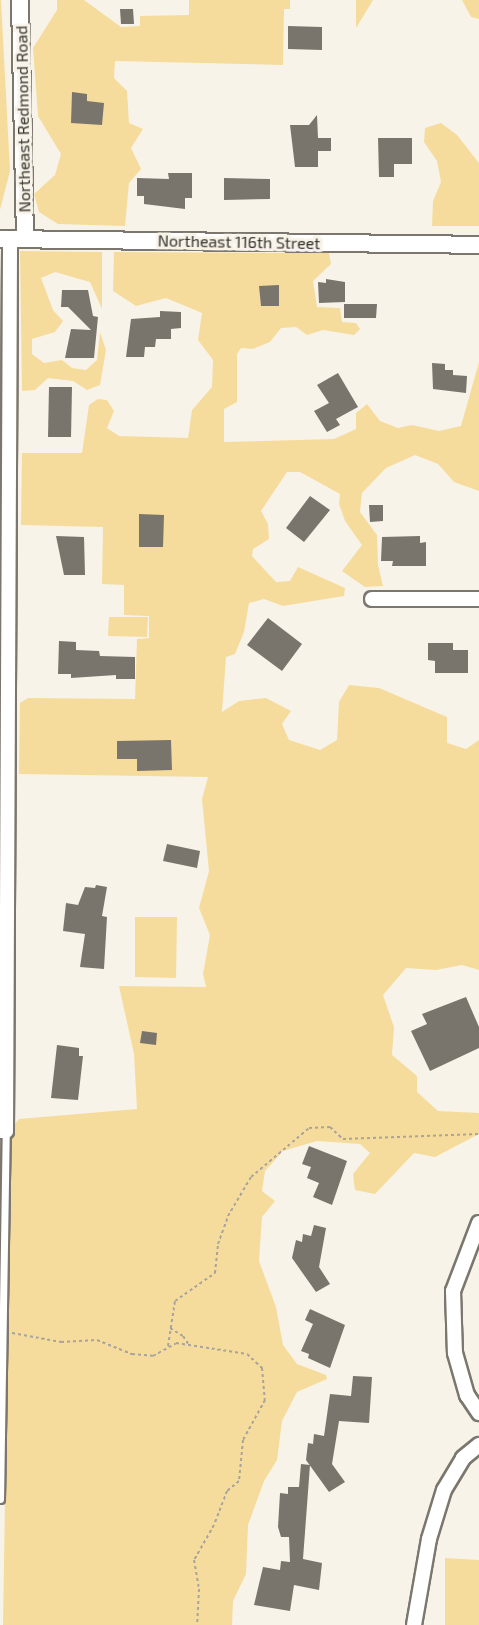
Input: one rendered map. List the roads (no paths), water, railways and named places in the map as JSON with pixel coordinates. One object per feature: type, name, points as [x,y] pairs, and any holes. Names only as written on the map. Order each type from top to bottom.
[{"type":"street","name":"Northeast Redmond Road","points":[[12,239],[20,0]]},
{"type":"street","name":"Northeast 116th Street","points":[[12,239],[479,245]]},
{"type":"street","points":[[3,1131],[12,239]]},
{"type":"street","points":[[372,599],[479,599]]},
{"type":"street","points":[[479,1223],[453,1291],[455,1353],[467,1395],[479,1413]]},
{"type":"street","points":[[414,1625],[429,1539],[444,1490],[463,1458],[479,1445]]},
{"type":"lane","points":[[0,1499],[4,1333],[3,1131]]}]
